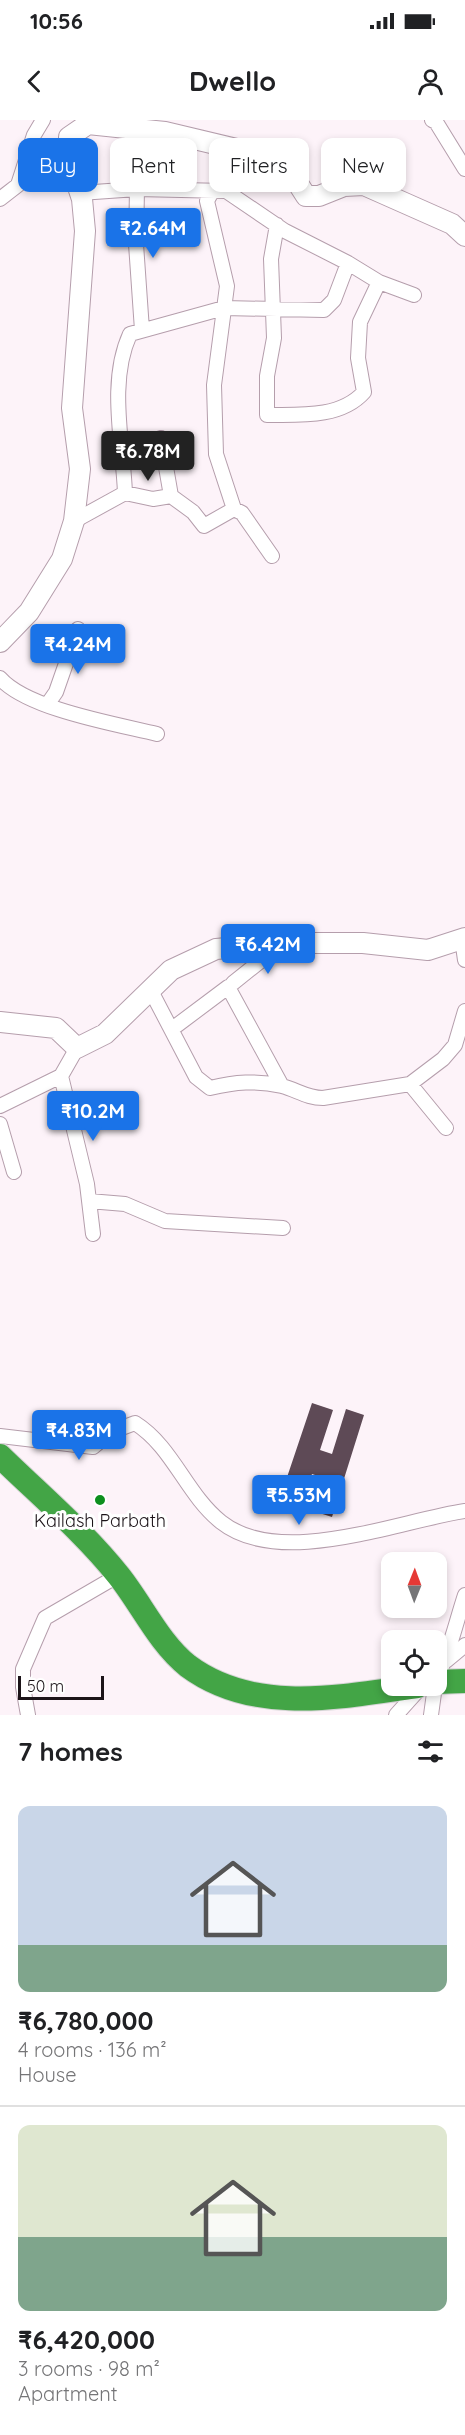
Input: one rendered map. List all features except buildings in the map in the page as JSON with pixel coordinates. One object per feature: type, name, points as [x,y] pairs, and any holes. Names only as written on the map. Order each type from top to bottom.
[{"type":"highway","points":[[0,1456],[69,1522],[119,1575],[168,1645],[188,1666],[235,1692],[268,1699],[310,1702],[381,1691]]},
{"type":"highway","points":[[447,1676],[465,1681]]},
{"type":"street","points":[[0,200],[18,185],[34,135],[43,120]]},
{"type":"street","points":[[432,120],[436,122],[465,169]]},
{"type":"street","points":[[0,642],[29,612],[62,558],[74,521],[80,469],[72,408],[85,231],[80,193],[70,163],[69,137],[85,122],[165,132],[270,157],[290,171],[306,196],[319,196],[344,186],[364,185],[452,224],[465,236]]},
{"type":"street","points":[[80,193],[110,191]]},
{"type":"street","points":[[137,192],[136,244],[142,330]]},
{"type":"street","points":[[212,192],[207,201],[228,286],[214,385],[216,454],[234,509],[242,513],[272,556]]},
{"type":"street","points":[[228,192],[277,225],[379,282],[414,295]]},
{"type":"street","points":[[277,225],[271,259],[274,338],[267,376],[267,415],[325,412],[352,405],[363,392],[358,358],[360,322],[379,282]]},
{"type":"street","points":[[125,493],[119,437],[123,348],[130,334],[224,308],[324,310],[334,300],[348,263]]},
{"type":"street","points":[[161,438],[171,496],[193,512],[204,526],[234,509]]},
{"type":"street","points":[[74,521],[125,493],[153,499],[171,496]]},
{"type":"street","points":[[47,705],[56,692],[78,629]]},
{"type":"street","points":[[0,678],[8,688],[47,705],[157,734]]},
{"type":"street","points":[[0,1106],[61,1076],[77,1048],[105,1034],[171,969],[216,949],[283,943],[363,943],[428,950],[464,939],[465,960]]},
{"type":"street","points":[[233,983],[283,943]]},
{"type":"street","points":[[172,1029],[228,987],[282,1086]]},
{"type":"street","points":[[150,989],[196,1077],[210,1088],[240,1081],[282,1086],[309,1098],[323,1098],[410,1084],[443,1059],[455,1045],[465,1011]]},
{"type":"street","points":[[0,1022],[56,1028],[77,1048]]},
{"type":"street","points":[[61,1076],[89,1201],[93,1234]]},
{"type":"street","points":[[410,1084],[446,1128]]},
{"type":"street","points":[[0,1124],[14,1172]]},
{"type":"street","points":[[89,1201],[125,1204],[165,1221],[283,1228]]},
{"type":"street","points":[[0,1436],[93,1447],[111,1432],[135,1423],[160,1443],[202,1501],[222,1522],[252,1537],[282,1542],[318,1541],[465,1511]]},
{"type":"street","points":[[28,1715],[23,1687],[23,1669],[45,1618],[119,1575]]},
{"type":"street","points":[[447,1647],[465,1595]]},
{"type":"street","points":[[447,1666],[465,1645]]},
{"type":"street","points":[[396,1715],[413,1696]]},
{"type":"street","points":[[431,1715],[434,1696]]},
{"type":"place","name":"Kailash Parbath","points":[[100,1500]]}]
